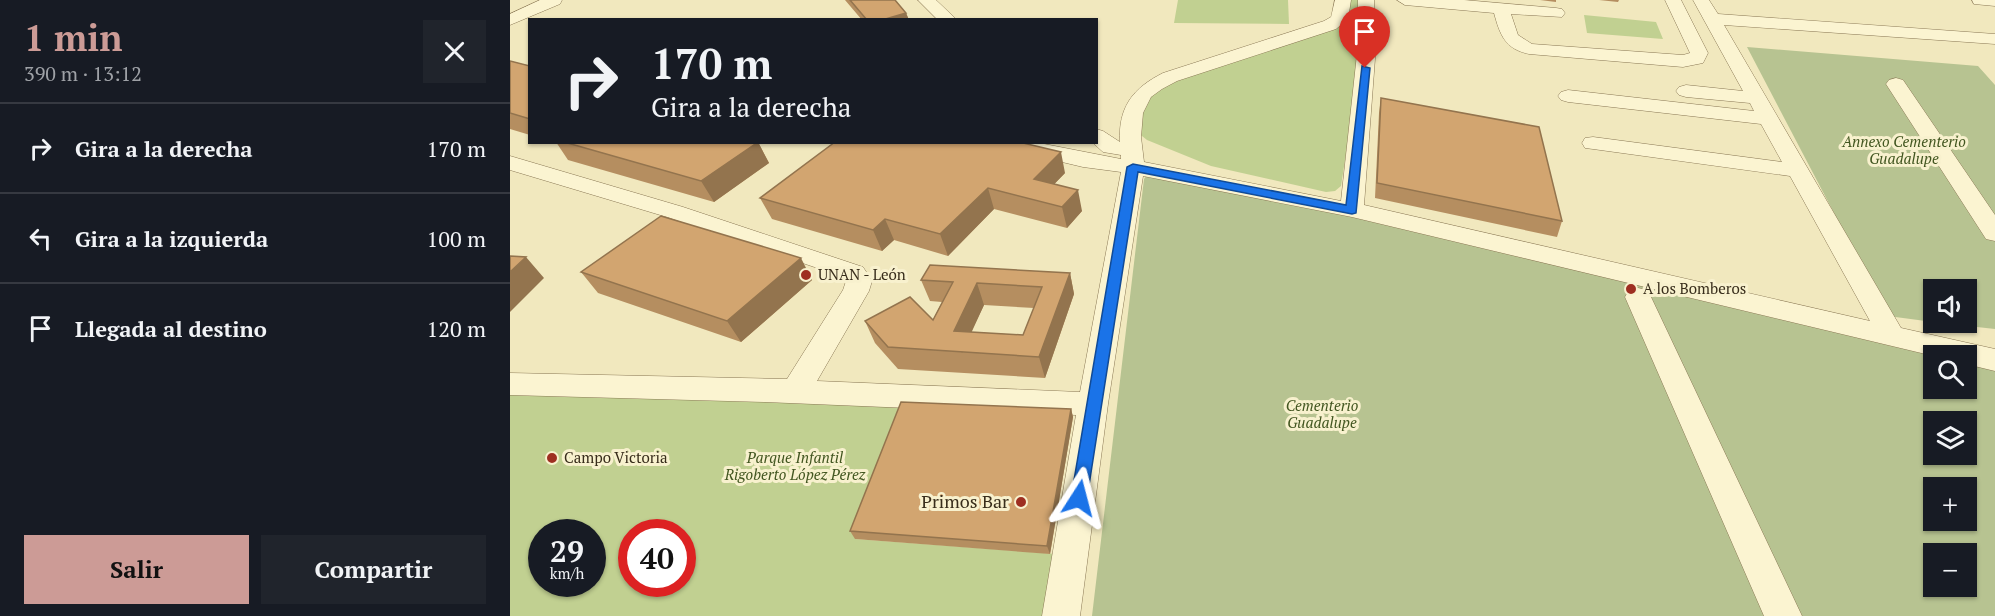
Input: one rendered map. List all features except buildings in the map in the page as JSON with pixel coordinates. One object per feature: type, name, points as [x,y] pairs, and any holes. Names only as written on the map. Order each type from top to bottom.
[{"type":"street","points":[[510,21],[554,0]]},
{"type":"street","points":[[926,0],[947,18]]},
{"type":"street","points":[[1061,616],[1132,159],[1133,107],[1141,94],[1152,84],[1330,25],[1339,19],[1342,0]]},
{"type":"street","points":[[1352,210],[1367,45],[1366,0]]},
{"type":"street","points":[[1405,0],[1556,13]]},
{"type":"street","points":[[1502,9],[1510,39],[1516,45],[1529,49],[1683,61],[1696,59],[1699,53],[1673,0]]},
{"type":"street","points":[[1980,0],[1995,1]]},
{"type":"street","points":[[1706,9],[1892,336]]},
{"type":"street","points":[[1706,9],[1995,39]]},
{"type":"street","points":[[510,21],[528,26]]},
{"type":"street","points":[[1896,84],[1995,232]]},
{"type":"street","points":[[1757,98],[1569,89],[1768,119]]},
{"type":"street","points":[[1098,137],[1132,159]]},
{"type":"street","points":[[1593,143],[1799,171]]},
{"type":"street","points":[[1012,144],[1083,160],[1132,159],[1995,360]]},
{"type":"street","points":[[510,163],[675,212],[844,267],[854,273],[859,281],[856,291],[795,391]]},
{"type":"street","points":[[1638,297],[1783,616]]},
{"type":"street","points":[[510,384],[795,391],[1093,404]]},
{"type":"green space","points":[[1178,0],[1288,0],[1289,24],[1174,23]]},
{"type":"green space","points":[[1348,0],[1358,0],[1357,61],[1352,115],[1341,186],[1335,191],[1326,192],[1211,166],[1147,140],[1137,132],[1145,94],[1161,85],[1337,26]]},
{"type":"green space","points":[[1584,15],[1656,22],[1663,39],[1587,33]]},
{"type":"green space","name":"Annexo Cementerio Guadalupe","points":[[1747,47],[1978,66],[1995,85],[1995,329],[1977,327],[1977,279],[1923,279],[1923,321],[1888,316]]},
{"type":"green space","name":"Cementerio Guadalupe","points":[[1151,169],[1923,353],[1923,399],[1977,399],[1977,366],[1995,370],[1995,616],[1092,616],[1144,179]]},
{"type":"green space","name":"Parque Infantil Rigoberto López Pérez","points":[[510,387],[908,401],[855,539],[1057,554],[1046,616],[510,616]]},
{"type":"place","name":"UNAN - León","points":[[806,275]]},
{"type":"place","name":"A los Bomberos","points":[[1631,289]]},
{"type":"place","name":"Campo Victoria","points":[[552,458]]},
{"type":"place","name":"Primos Bar","points":[[1021,502]]},
{"type":"route","points":[[1079,498],[1133,167],[1352,210],[1365,68]]}]
